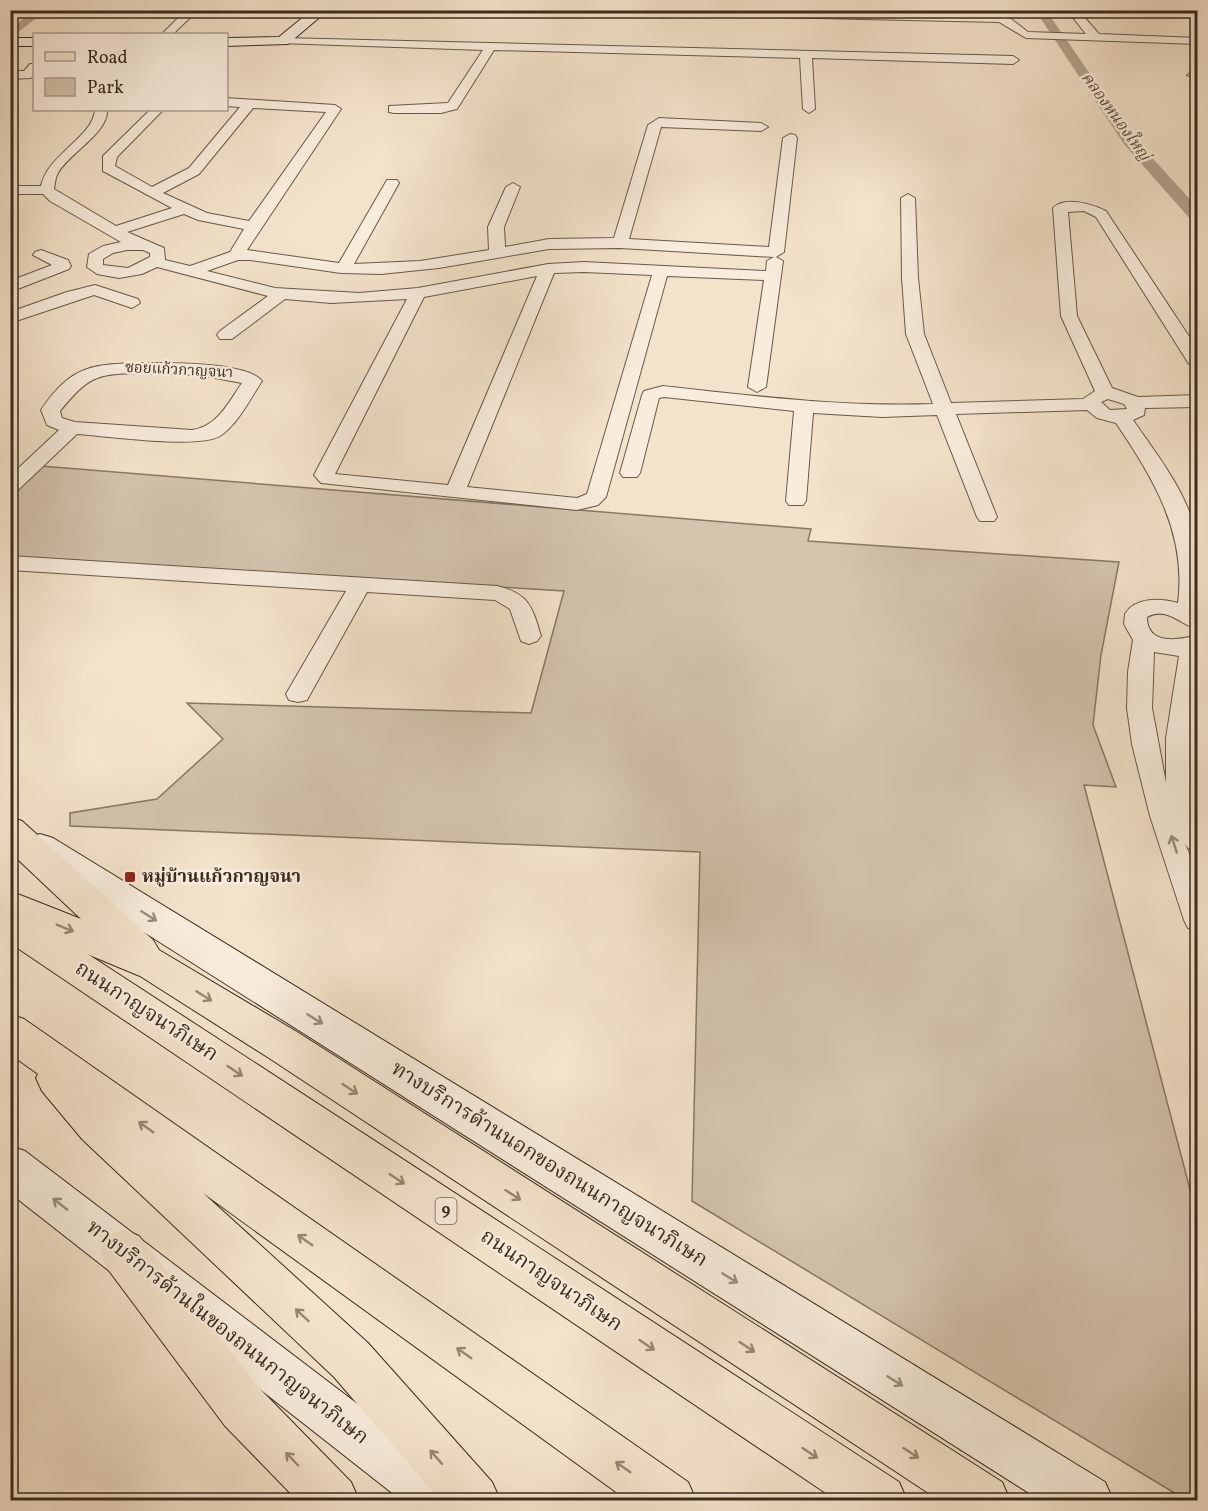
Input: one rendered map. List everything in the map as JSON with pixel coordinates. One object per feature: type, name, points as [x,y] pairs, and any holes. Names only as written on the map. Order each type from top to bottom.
[{"type":"main road","points":[[228,42],[283,41],[321,10]]},
{"type":"main road","points":[[10,42],[31,42]]},
{"type":"main road","points":[[10,830],[154,965]]},
{"type":"main road","name":"ทางบริการด้านนอกของถนนกาญจนาภิเษก","points":[[10,830],[1087,1500]]},
{"type":"main road","points":[[10,906],[154,965],[283,1045],[984,1500]]},
{"type":"main road","name":"ถนนกาญจนาภิเษก","points":[[10,923],[881,1500]]},
{"type":"main road","points":[[18,1036],[97,1125],[351,1360],[474,1500]]},
{"type":"main road","points":[[18,1036],[670,1500]]},
{"type":"main road","name":"ทางบริการด้านในของถนนกาญจนาภิเษก","points":[[10,1166],[442,1500]]},
{"type":"main road","points":[[123,1252],[243,1408],[333,1500]]},
{"type":"street","points":[[168,33],[193,10]]},
{"type":"street","points":[[585,10],[999,19],[1011,22],[1022,34],[1072,38],[1197,41]]},
{"type":"street","points":[[1072,10],[1096,38]]},
{"type":"street","points":[[283,41],[1013,60]]},
{"type":"street","points":[[394,109],[441,109],[453,106],[490,47]]},
{"type":"street","points":[[806,55],[809,109]]},
{"type":"street","points":[[10,75],[27,75],[33,68]]},
{"type":"street","points":[[10,81],[33,81]]},
{"type":"street","points":[[228,102],[335,109],[253,226],[236,255]]},
{"type":"street","points":[[152,193],[194,171],[251,102]]},
{"type":"street","points":[[47,190],[50,174],[96,124],[101,117],[100,111]]},
{"type":"street","points":[[156,111],[110,156],[107,163],[114,172],[184,209],[212,220],[253,226]]},
{"type":"street","points":[[620,243],[655,124],[663,122],[761,127]]},
{"type":"street","points":[[757,387],[790,138]]},
{"type":"street","points":[[344,268],[392,183]]},
{"type":"street","points":[[497,253],[496,227],[513,187]]},
{"type":"street","points":[[10,190],[47,190],[55,198],[113,232],[137,244],[158,250],[159,255],[154,262],[133,271],[101,270],[10,301]]},
{"type":"street","points":[[908,198],[910,278],[915,334],[987,517]]},
{"type":"street","points":[[1197,364],[1101,214],[1086,207],[1060,207],[1069,316],[1098,399],[1106,415],[1197,401]]},
{"type":"street","points":[[113,232],[184,209]]},
{"type":"street","points":[[191,271],[236,255],[268,255],[344,268],[418,268],[549,244],[620,243],[776,252]]},
{"type":"street","points":[[101,270],[93,262],[100,253],[117,246],[137,244]]},
{"type":"street","points":[[10,287],[63,266],[62,263],[41,255]]},
{"type":"street","points":[[154,262],[191,271],[230,285],[280,296],[381,298],[548,269],[661,270],[773,276]]},
{"type":"street","points":[[10,268],[50,287]]},
{"type":"street","points":[[455,492],[548,269]]},
{"type":"street","points":[[418,293],[381,371],[324,475],[328,478],[577,504],[591,501],[596,497],[661,270]]},
{"type":"street","points":[[10,318],[90,291],[99,291],[132,303]]},
{"type":"street","points":[[226,335],[280,296]]},
{"type":"street","name":"ซอยแก้วกาญจนา","points":[[121,367],[234,373],[253,381],[223,424],[211,433],[192,436],[72,428],[54,421],[50,410],[79,378],[89,373],[121,367]]},
{"type":"street","points":[[630,473],[651,395],[657,392],[804,407],[946,410],[1098,399]]},
{"type":"street","points":[[796,501],[804,407]]},
{"type":"street","points":[[1129,410],[1170,492],[1179,516],[1189,575],[1192,618]]},
{"type":"street","points":[[10,487],[72,428]]},
{"type":"street","points":[[10,563],[497,593],[508,596],[521,608],[529,636]]},
{"type":"street","points":[[298,694],[360,585]]},
{"type":"street","points":[[1192,618],[1173,608],[1145,608],[1136,614],[1134,623],[1138,632],[1144,637],[1164,647],[1179,649],[1195,645],[1180,731],[1178,773],[1169,795],[1197,920]]},
{"type":"street","points":[[1144,637],[1138,691],[1145,748],[1169,795],[1197,841]]},
{"type":"green space","points":[[41,466],[811,529],[808,541],[1119,562],[1101,655],[1093,725],[1116,787],[1084,785],[1197,1216],[1197,1500],[1186,1500],[692,1201],[700,852],[70,826],[70,813],[157,799],[223,739],[187,703],[531,713],[564,591],[11,557],[10,498]]},
{"type":"waterway","points":[[10,36],[41,10]]},
{"type":"waterway","name":"คลองหนองใหญ่","points":[[1040,10],[1129,141],[1198,218]]},
{"type":"place","name":"หมู่บ้านแก้วกาญจนา","points":[[130,877]]}]
